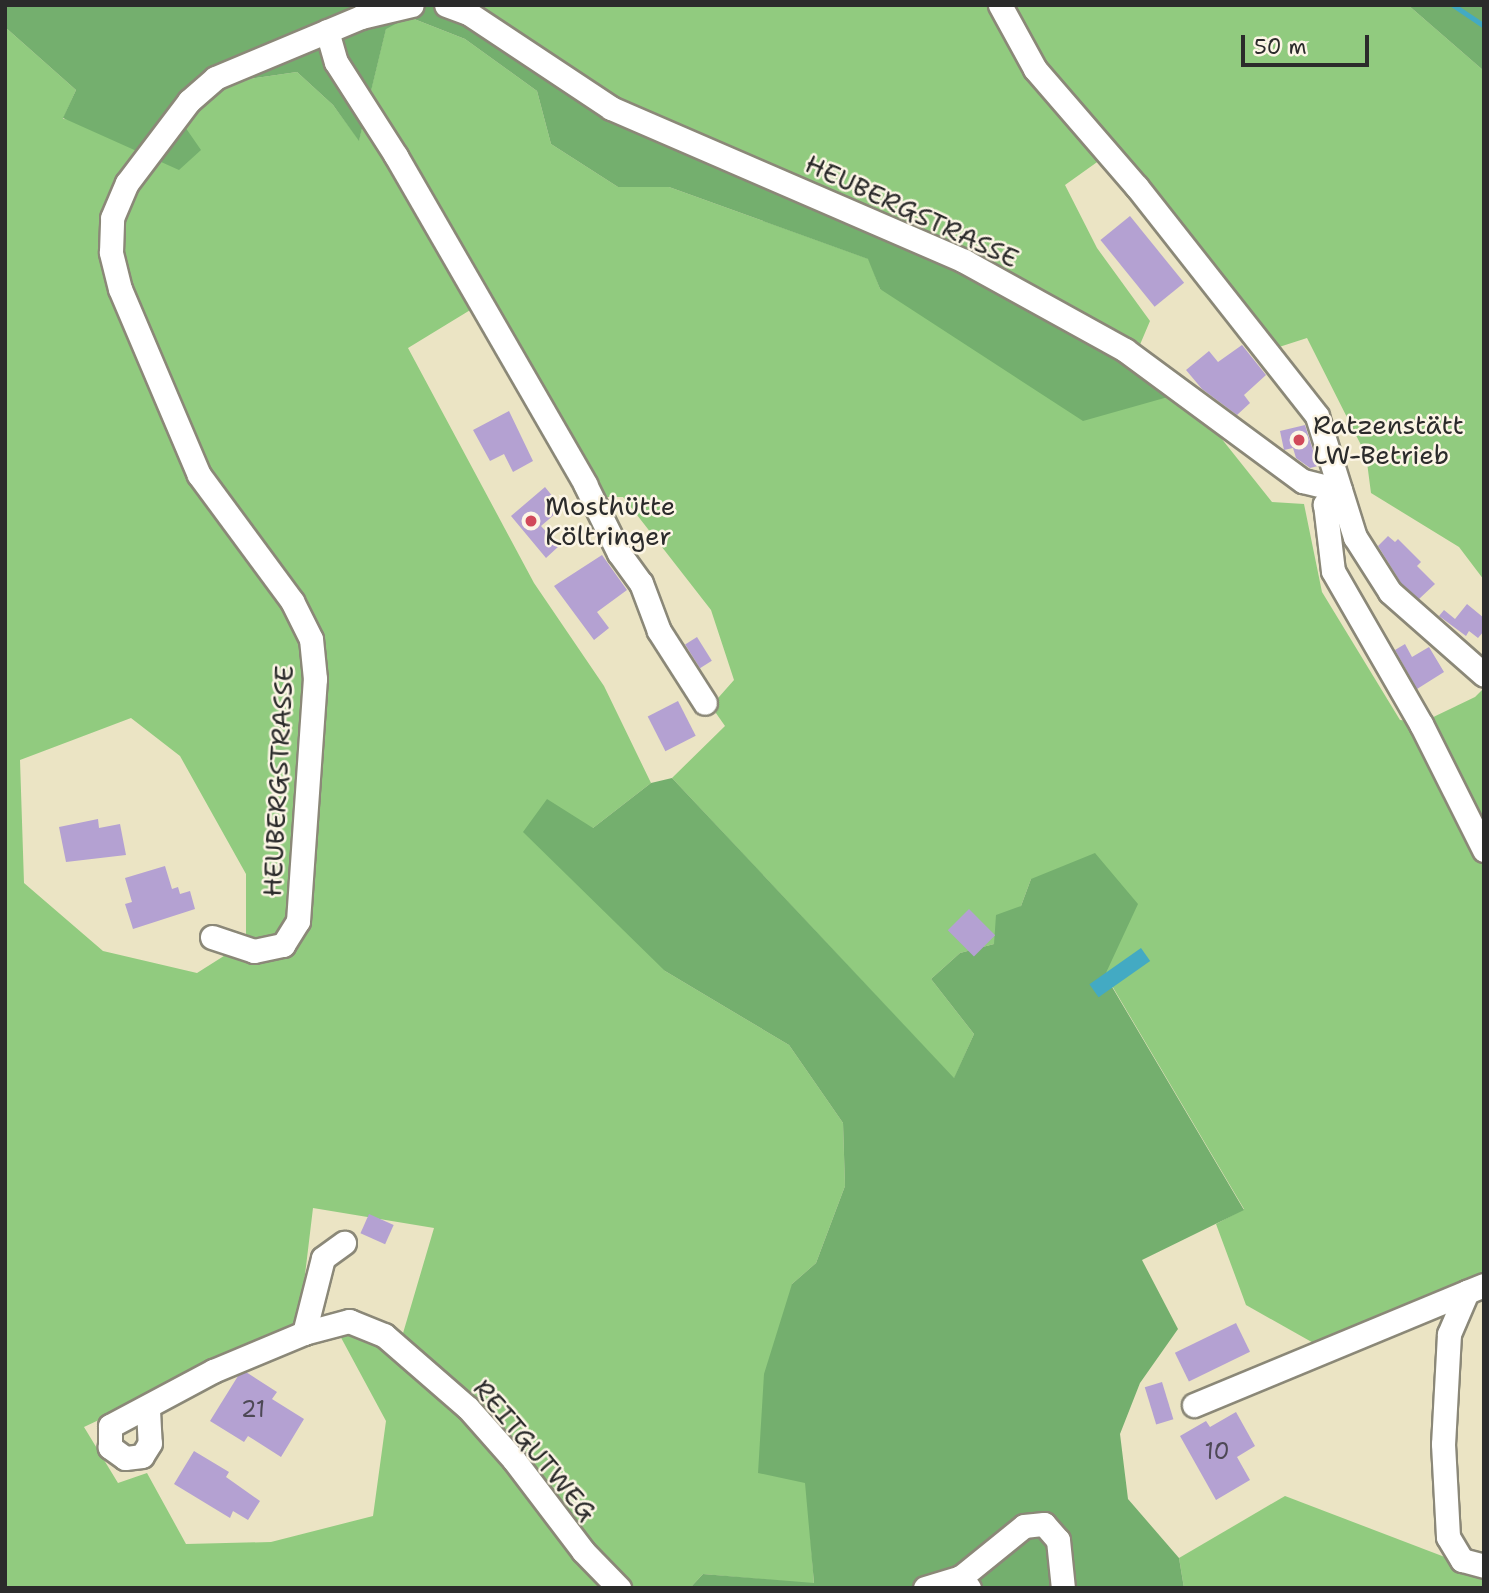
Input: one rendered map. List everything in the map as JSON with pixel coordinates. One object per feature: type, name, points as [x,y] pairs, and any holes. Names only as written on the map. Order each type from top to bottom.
[{"type":"street","name":"HEUBERGSTRASSE","points":[[212,937],[254,951],[283,945],[298,921],[315,679],[311,639],[292,601],[199,475],[120,289],[111,252],[112,218],[127,183],[188,101],[215,79],[361,17],[412,5]]},
{"type":"street","name":"HEUBERGSTRASSE","points":[[446,5],[468,13],[611,108],[964,261],[1125,350],[1303,481],[1340,490]]},
{"type":"street","points":[[1000,5],[1035,69],[1137,187],[1317,416],[1354,537],[1390,592],[1484,675]]},
{"type":"street","points":[[327,31],[336,62],[403,168],[585,484],[604,527],[640,583],[659,631],[705,703]]},
{"type":"street","points":[[1340,490],[1325,504],[1333,570],[1421,724],[1484,850]]},
{"type":"street","points":[[304,1332],[323,1258],[344,1244]]},
{"type":"street","points":[[1195,1405],[1476,1289]]},
{"type":"street","points":[[1476,1289],[1449,1334],[1443,1444],[1448,1537],[1462,1560],[1484,1566]]},
{"type":"street","points":[[1429,1308],[1449,1334]]},
{"type":"street","name":"REITGUTWEG","points":[[148,1410],[213,1371],[304,1332],[349,1321],[384,1335],[468,1408],[514,1460],[583,1551],[619,1588]]},
{"type":"street","points":[[925,1588],[965,1583],[1024,1526],[1044,1524],[1058,1541],[1063,1588]]},
{"type":"green space","points":[[5,5],[439,5],[561,77],[1018,290],[1175,395],[1083,421],[880,289],[868,259],[669,187],[618,187],[551,144],[537,91],[465,39],[409,17],[386,29],[359,141],[333,105],[297,72],[229,82],[203,93],[183,124],[201,150],[179,170],[63,118],[76,90],[5,27]]},
{"type":"green space","points":[[439,5],[1408,5],[1484,71],[1484,580],[1459,547],[1371,493],[1366,455],[1307,338],[1276,348],[1114,150],[1065,185],[1097,248],[1150,321],[1136,354],[780,185]]},
{"type":"green space","points":[[1408,5],[1484,5],[1484,71]]},
{"type":"green space","points":[[409,17],[465,39],[537,91],[551,144],[618,187],[669,187],[869,259],[880,289],[1175,395],[1221,438],[1272,502],[1304,504],[1322,592],[1400,720],[1423,722],[1475,697],[1484,688],[1484,1276],[1317,1345],[1246,1305],[1216,1224],[1244,1209],[1105,974],[1031,879],[1021,906],[994,944],[960,953],[931,979],[974,1034],[954,1079],[672,778],[725,726],[711,706],[734,680],[711,610],[623,497],[597,497],[485,301],[408,348],[534,583],[604,686],[651,783],[593,828],[665,971],[789,1045],[843,1123],[845,1186],[816,1263],[792,1284],[814,1584],[703,1574],[690,1588],[5,1588],[5,27],[76,90],[63,119],[182,124],[203,93],[229,82],[297,72],[333,105],[359,140],[386,28]],"holes":[[[131,718],[180,756],[246,874],[246,942],[197,973],[103,951],[24,883],[20,760]],[[313,1208],[434,1228],[401,1340],[347,1317],[338,1332],[386,1421],[373,1516],[271,1542],[186,1544],[147,1473],[118,1483],[84,1427],[299,1325]]]},
{"type":"green space","points":[[672,778],[954,1078],[974,1034],[931,979],[960,953],[994,944],[996,915],[1021,906],[1031,879],[1095,853],[1138,904],[1105,975],[1244,1210],[1142,1260],[1178,1329],[1140,1383],[1120,1434],[1128,1499],[1179,1558],[1184,1588],[690,1588],[703,1574],[814,1583],[805,1483],[758,1473],[764,1374],[792,1284],[816,1263],[845,1186],[843,1123],[789,1045],[665,971],[523,832],[547,799],[593,828],[651,783]]},
{"type":"green space","points":[[1285,1496],[1484,1572],[1484,1588],[1184,1588],[1179,1558]]},
{"type":"water","points":[[1141,948],[1150,961],[1099,997],[1089,984]]},
{"type":"building","points":[[1130,216],[1184,283],[1155,307],[1100,240]]},
{"type":"building","points":[[1242,345],[1266,375],[1244,395],[1250,403],[1237,415],[1202,389],[1186,370],[1209,351],[1218,362]]},
{"type":"building","points":[[509,411],[533,461],[513,472],[504,454],[490,461],[473,430]]},
{"type":"building","name":"Ratzenstätt LW-Betrieb","points":[[1305,425],[1318,466],[1310,468],[1296,458],[1293,448],[1284,450],[1280,431]]},
{"type":"building","name":"Mosthütte Költringer","points":[[545,487],[562,508],[541,526],[559,546],[546,558],[511,516]]},
{"type":"building","points":[[1388,536],[1395,542],[1398,539],[1421,562],[1417,566],[1435,584],[1419,599],[1401,583],[1378,546]]},
{"type":"building","points":[[602,555],[627,590],[597,612],[609,628],[594,640],[554,586]]},
{"type":"building","points":[[1467,604],[1484,618],[1484,631],[1478,638],[1469,631],[1466,636],[1439,616],[1444,610],[1455,619]]},
{"type":"building","points":[[697,637],[712,661],[700,668],[685,644]]},
{"type":"building","points":[[1405,644],[1412,657],[1429,647],[1444,672],[1417,689],[1395,650]]},
{"type":"building","points":[[678,701],[696,736],[665,751],[648,716]]},
{"type":"building","points":[[98,819],[99,828],[120,824],[126,855],[66,862],[59,827]]},
{"type":"building","points":[[165,866],[172,889],[178,887],[180,894],[190,891],[195,909],[133,929],[125,904],[132,902],[125,878]]},
{"type":"building","points":[[969,909],[995,935],[974,956],[948,930]]},
{"type":"building","points":[[369,1214],[394,1225],[385,1244],[360,1233]]},
{"type":"building","points":[[1236,1323],[1250,1352],[1189,1382],[1175,1353]]},
{"type":"building","points":[[246,1372],[277,1392],[272,1399],[304,1419],[281,1457],[248,1436],[244,1442],[210,1421],[238,1376]]},
{"type":"building","points":[[1162,1382],[1173,1419],[1156,1425],[1145,1387]]},
{"type":"building","points":[[1236,1412],[1255,1446],[1237,1457],[1250,1480],[1216,1500],[1180,1436],[1206,1421],[1210,1427]]},
{"type":"building","points":[[194,1451],[229,1472],[226,1477],[260,1501],[248,1520],[233,1511],[230,1518],[174,1484]]},
{"type":"waterway","points":[[1453,5],[1484,26]]},
{"type":"place","name":"Ratzenstätt LW-Betrieb","points":[[1299,440]]},
{"type":"place","name":"Mosthütte Költringer","points":[[531,521]]}]
